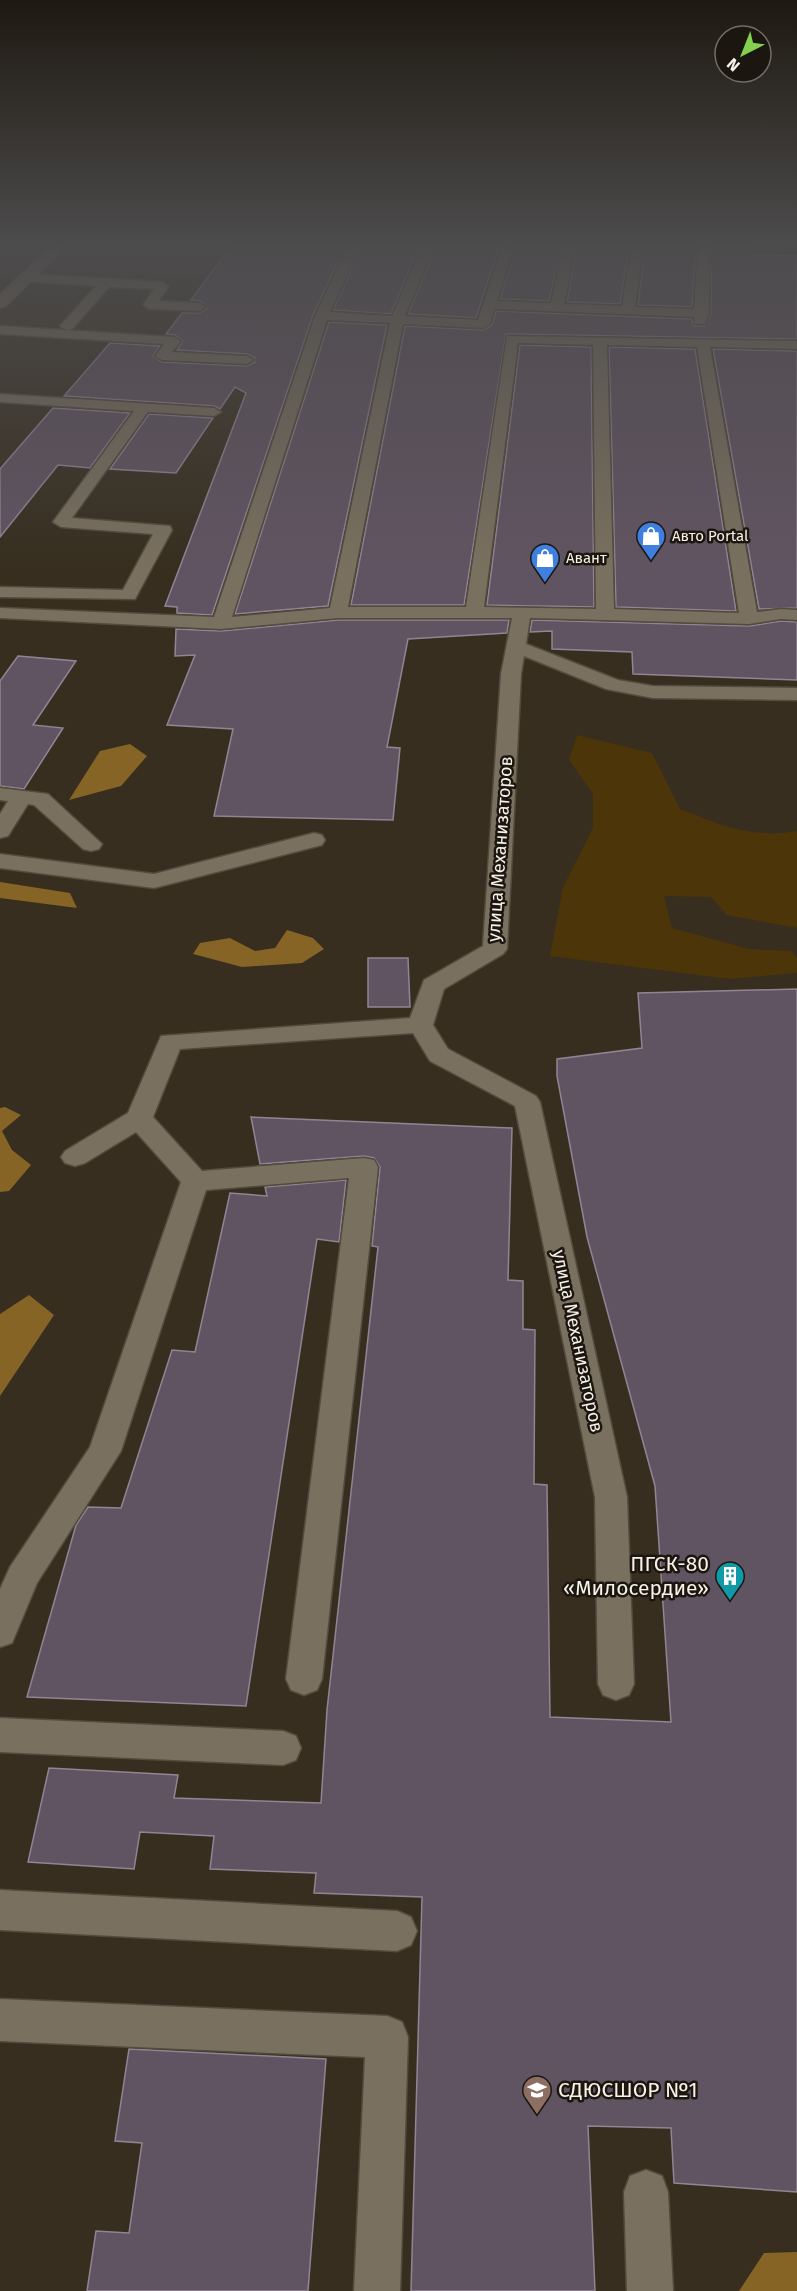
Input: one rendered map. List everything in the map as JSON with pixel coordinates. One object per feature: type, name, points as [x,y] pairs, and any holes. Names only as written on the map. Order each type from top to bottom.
[{"type":"lane","points":[[164,354],[162,356],[246,360]]},
{"type":"lane","points":[[221,623],[310,354]]},
{"type":"lane","points":[[338,613],[390,354]]},
{"type":"lane","points":[[474,614],[510,354]]},
{"type":"lane","points":[[600,354],[605,615]]},
{"type":"lane","points":[[705,354],[749,619]]},
{"type":"lane","points":[[0,398],[214,412]]},
{"type":"lane","points":[[0,592],[129,595],[164,530],[60,522],[144,408]]},
{"type":"lane","points":[[0,613],[221,623],[338,613],[522,612],[749,619],[782,614],[797,615]]},
{"type":"lane","name":"улица Механизаторов","points":[[522,612],[511,674],[495,949],[433,985],[420,1025],[439,1055],[527,1101],[611,1497],[616,1684]]},
{"type":"lane","points":[[517,647],[613,685],[653,692],[797,694]]},
{"type":"lane","points":[[0,794],[40,799],[91,844]]},
{"type":"lane","points":[[0,831],[22,797]]},
{"type":"lane","points":[[0,861],[154,881],[314,840]]},
{"type":"lane","points":[[75,1157],[139,1118],[170,1042],[420,1025]]},
{"type":"lane","points":[[139,1118],[195,1181]]},
{"type":"lane","points":[[195,1181],[364,1167],[304,1679]]},
{"type":"lane","points":[[0,1632],[22,1577],[105,1451],[195,1181]]},
{"type":"lane","points":[[0,1735],[283,1748]]},
{"type":"lane","points":[[0,1910],[397,1931]]},
{"type":"lane","points":[[0,2020],[387,2037],[377,2291]]},
{"type":"lane","points":[[646,2192],[650,2291]]},
{"type":"shaded area","points":[[577,735],[652,753],[680,809],[723,825],[751,832],[797,831],[797,928],[727,915],[711,897],[664,896],[672,928],[749,949],[791,951],[797,958],[797,973],[729,979],[550,956],[563,887],[593,828],[593,794],[569,760]]},
{"type":"shaded area","points":[[130,744],[147,756],[121,786],[69,800],[100,751]]},
{"type":"shaded area","points":[[0,882],[70,893],[77,908],[0,898]]},
{"type":"shaded area","points":[[287,930],[313,938],[324,949],[302,963],[242,967],[193,954],[200,943],[230,938],[255,951],[275,948]]},
{"type":"shaded area","points":[[5,1107],[21,1115],[2,1131],[12,1150],[31,1165],[9,1191],[0,1192],[0,1108]]},
{"type":"shaded area","points":[[29,1295],[54,1315],[0,1396],[0,1314]]},
{"type":"shaded area","points":[[797,2252],[797,2291],[739,2291],[764,2253]]},
{"type":"building","points":[[101,354],[154,354],[153,356],[162,362],[247,366],[255,362],[255,358],[247,354],[300,354],[212,615],[177,613],[177,607],[165,606],[246,393],[235,387],[220,409],[214,406],[64,396]]},
{"type":"building","points":[[319,354],[381,354],[328,606],[235,614]]},
{"type":"building","points":[[400,354],[503,354],[464,605],[351,605]]},
{"type":"building","points":[[519,354],[591,354],[594,607],[487,605]]},
{"type":"building","points":[[609,354],[696,354],[736,611],[616,607]]},
{"type":"building","points":[[714,354],[797,354],[797,608],[759,609]]},
{"type":"building","points":[[53,408],[130,413],[90,468],[58,465],[0,537],[0,469]]},
{"type":"building","points":[[149,414],[213,418],[176,473],[110,469]]},
{"type":"building","points":[[338,620],[509,620],[507,633],[408,639],[387,747],[400,748],[393,820],[214,816],[233,729],[167,725],[195,655],[175,656],[176,629],[221,631]]},
{"type":"building","points":[[532,620],[749,626],[781,621],[797,622],[797,680],[633,674],[632,652],[552,649],[552,631],[530,632]]},
{"type":"building","points":[[18,656],[76,661],[33,725],[63,728],[24,789],[0,786],[0,681]]},
{"type":"building","points":[[368,958],[408,958],[410,1007],[368,1007]]},
{"type":"building","points":[[797,989],[797,2192],[674,2183],[671,2128],[588,2126],[595,2291],[411,2291],[422,1897],[314,1893],[316,1873],[210,1869],[214,1836],[140,1832],[134,1869],[28,1862],[49,1768],[178,1775],[174,1798],[321,1803],[327,1710],[378,1247],[372,1246],[380,1167],[374,1158],[364,1156],[260,1164],[251,1117],[512,1128],[508,1280],[523,1281],[523,1329],[535,1330],[534,1484],[547,1485],[550,1717],[671,1722],[655,1486],[587,1237],[557,1076],[557,1059],[642,1048],[638,993]]},
{"type":"building","points":[[346,1180],[339,1242],[317,1239],[246,1706],[27,1697],[76,1525],[88,1507],[121,1508],[172,1350],[195,1352],[230,1193],[267,1196],[265,1187]]},
{"type":"building","points":[[129,2049],[326,2059],[308,2291],[87,2291],[96,2231],[129,2233],[142,2143],[115,2141]]},
{"type":"place","name":"Авто Portal","points":[[651,562]]},
{"type":"place","name":"Авант","points":[[545,584]]},
{"type":"place","name":"ПГСК-80 «Милосердие»","points":[[730,1602]]},
{"type":"place","name":"СДЮСШОР №1","points":[[537,2116]]}]
